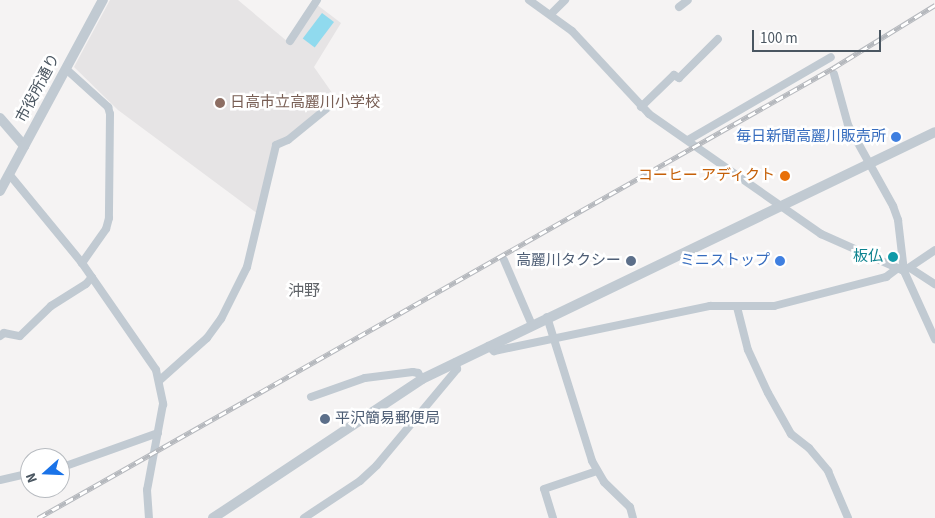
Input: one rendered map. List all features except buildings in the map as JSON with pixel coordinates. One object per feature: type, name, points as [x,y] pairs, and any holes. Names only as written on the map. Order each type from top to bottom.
[{"type":"street","name":"市役所通り","points":[[0,191],[103,0]]},
{"type":"street","points":[[290,41],[317,0]]},
{"type":"street","points":[[529,0],[551,14],[602,61],[641,107],[780,206],[821,234],[935,284]]},
{"type":"street","points":[[551,14],[565,0]]},
{"type":"street","points":[[679,7],[688,0]]},
{"type":"street","points":[[641,107],[674,75],[679,78],[718,39]]},
{"type":"street","points":[[688,140],[831,57]]},
{"type":"street","points":[[66,69],[108,107],[110,114],[109,218],[82,262]]},
{"type":"street","points":[[834,74],[848,125],[898,220],[904,269],[935,339]]},
{"type":"street","points":[[160,380],[207,338],[221,319],[246,267],[276,145],[337,100]]},
{"type":"street","points":[[0,118],[24,146]]},
{"type":"street","points":[[212,518],[422,379],[546,317],[935,132]]},
{"type":"street","points":[[9,174],[82,262],[148,356],[160,380],[163,404],[148,490],[149,518]]},
{"type":"street","points":[[488,346],[494,351],[710,306],[774,306],[886,277],[904,269],[935,250]]},
{"type":"street","points":[[504,260],[532,325]]},
{"type":"street","points":[[0,336],[4,333],[20,336],[56,302],[86,284],[92,277]]},
{"type":"street","points":[[737,307],[748,350],[768,393],[791,434],[809,448],[828,472],[848,518]]},
{"type":"street","points":[[546,317],[597,471],[630,507],[633,518]]},
{"type":"street","points":[[304,518],[360,480],[377,465],[457,369],[456,362]]},
{"type":"street","points":[[311,397],[365,378],[418,372],[422,379]]},
{"type":"street","points":[[70,464],[158,433]]},
{"type":"street","points":[[553,518],[544,489],[597,471]]},
{"type":"street","points":[[0,480],[20,475]]},
{"type":"shaded area","name":"日高市立高麗川小学校","points":[[110,0],[238,0],[288,42],[316,4],[341,23],[314,67],[335,97],[286,138],[274,143],[258,214],[118,110],[74,67]]},
{"type":"water","points":[[322,13],[334,22],[315,48],[303,39]]},
{"type":"railway","points":[[38,518],[833,68],[935,5]]},
{"type":"place","name":"日高市立高麗川小学校","points":[[220,103]]},
{"type":"place","name":"毎日新聞高麗川販売所","points":[[896,137]]},
{"type":"place","name":"コーヒー アディクト","points":[[785,176]]},
{"type":"place","name":"板仏","points":[[893,257]]},
{"type":"place","name":"高麗川タクシー","points":[[631,261]]},
{"type":"place","name":"ミニストップ","points":[[780,261]]},
{"type":"place","name":"平沢簡易郵便局","points":[[325,419]]},
{"type":"district","name":"沖野","points":[[304,291]]}]
